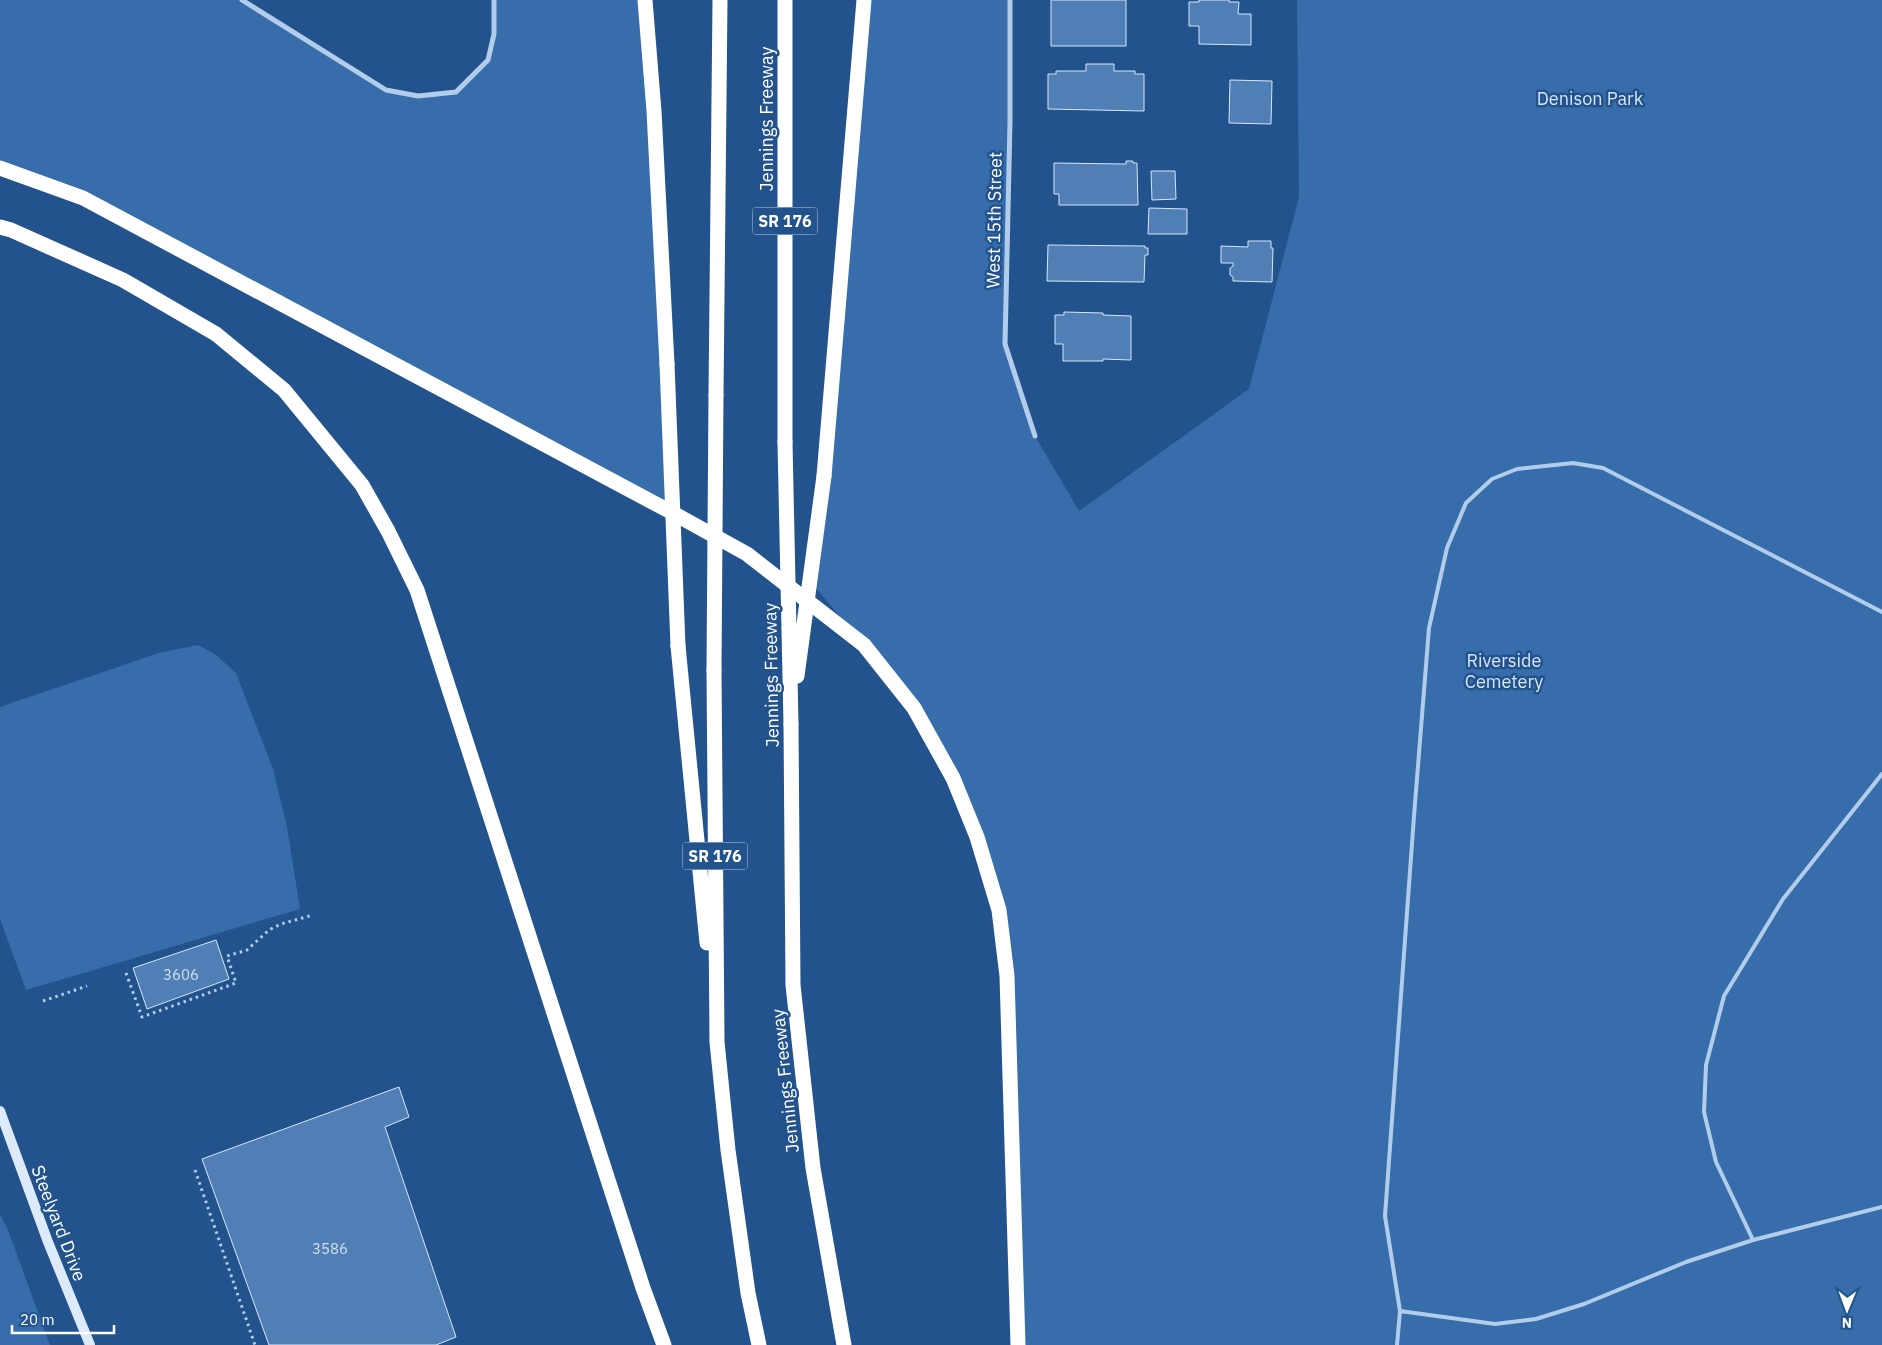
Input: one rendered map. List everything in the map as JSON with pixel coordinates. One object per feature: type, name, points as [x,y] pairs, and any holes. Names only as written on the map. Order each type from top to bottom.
[{"type":"highway","points":[[644,0],[654,111],[668,364],[678,646],[717,1042]]},
{"type":"highway","name":"SR 176","points":[[720,0],[714,670],[717,1042],[731,1169],[748,1293],[759,1345]]},
{"type":"highway","name":"Jennings Freeway","points":[[785,0],[785,442],[791,724],[793,984],[813,1168],[844,1345]]},
{"type":"highway","points":[[791,724],[824,476],[864,0]]},
{"type":"highway","points":[[0,168],[83,198],[748,554],[864,645],[914,708],[953,778],[978,837],[999,910],[1007,976],[1018,1345]]},
{"type":"highway","points":[[0,227],[11,230],[124,280],[216,334],[284,390],[362,485],[388,531],[417,590],[643,1288],[664,1345]]},
{"type":"street","points":[[242,0],[386,90],[418,96],[456,92],[488,60],[494,34],[494,0]]},
{"type":"street","name":"West 15th Street","points":[[1010,0],[1010,122],[1005,344],[1035,436]]},
{"type":"street","name":"Steelyard Drive","points":[[0,1112],[48,1242],[90,1345]]},
{"type":"lane","points":[[1397,1345],[1400,1311],[1385,1216],[1414,806],[1429,628],[1447,548],[1466,503],[1492,479],[1517,469],[1573,463],[1603,468],[1882,612]]},
{"type":"lane","points":[[1754,1240],[1716,1162],[1704,1112],[1706,1065],[1724,996],[1783,899],[1882,774]]},
{"type":"lane","points":[[1400,1311],[1495,1324],[1536,1319],[1584,1304],[1686,1262],[1754,1240],[1882,1207]]},
{"type":"path","points":[[126,973],[142,1017],[236,983],[227,956],[247,950],[269,930],[280,924],[313,915]]},
{"type":"path","points":[[43,1001],[87,986]]},
{"type":"path","points":[[195,1170],[255,1345]]},
{"type":"green space","points":[[0,0],[242,0],[386,90],[418,96],[456,92],[488,60],[494,34],[494,0],[640,0],[671,512],[83,198],[0,168]]},
{"type":"green space","name":"Riverside Cemetery","points":[[864,0],[1010,0],[1005,344],[1035,436],[1079,511],[1249,389],[1299,197],[1297,0],[1882,0],[1882,1345],[1018,1345],[999,910],[953,778],[864,645],[810,581]]},
{"type":"green space","points":[[198,645],[215,654],[236,673],[273,769],[287,827],[300,909],[26,990],[0,919],[0,707],[159,653]]},
{"type":"green space","points":[[0,1214],[8,1230],[50,1345],[0,1345]]},
{"type":"building","points":[[1051,0],[1126,0],[1126,46],[1051,46]]},
{"type":"building","points":[[1199,0],[1239,2],[1238,14],[1251,14],[1251,45],[1199,44],[1199,26],[1189,26],[1189,2],[1199,2]]},
{"type":"building","points":[[1086,64],[1114,64],[1114,71],[1135,71],[1135,74],[1144,74],[1144,111],[1048,109],[1048,74],[1056,74],[1056,71],[1086,71]]},
{"type":"building","points":[[1230,80],[1272,81],[1271,124],[1229,123]]},
{"type":"building","points":[[1126,161],[1137,163],[1138,205],[1059,205],[1059,194],[1054,194],[1054,163],[1126,164]]},
{"type":"building","points":[[1151,171],[1175,171],[1176,199],[1152,200]]},
{"type":"building","points":[[1149,208],[1187,209],[1187,234],[1148,234]]},
{"type":"building","points":[[1248,241],[1271,241],[1271,248],[1273,248],[1272,282],[1233,281],[1233,277],[1230,275],[1230,268],[1233,266],[1233,263],[1221,263],[1221,246],[1248,247]]},
{"type":"building","points":[[1048,245],[1145,246],[1145,248],[1148,248],[1148,255],[1145,255],[1144,282],[1047,281]]},
{"type":"building","points":[[1064,312],[1131,316],[1131,360],[1063,361],[1063,344],[1055,344],[1055,315],[1064,315]]},
{"type":"building","points":[[216,940],[229,979],[147,1009],[133,968]]},
{"type":"building","points":[[399,1087],[409,1117],[385,1127],[456,1337],[436,1345],[269,1345],[202,1159]]},
{"type":"park label","name":"Denison Park","points":[[1590,98]]}]
